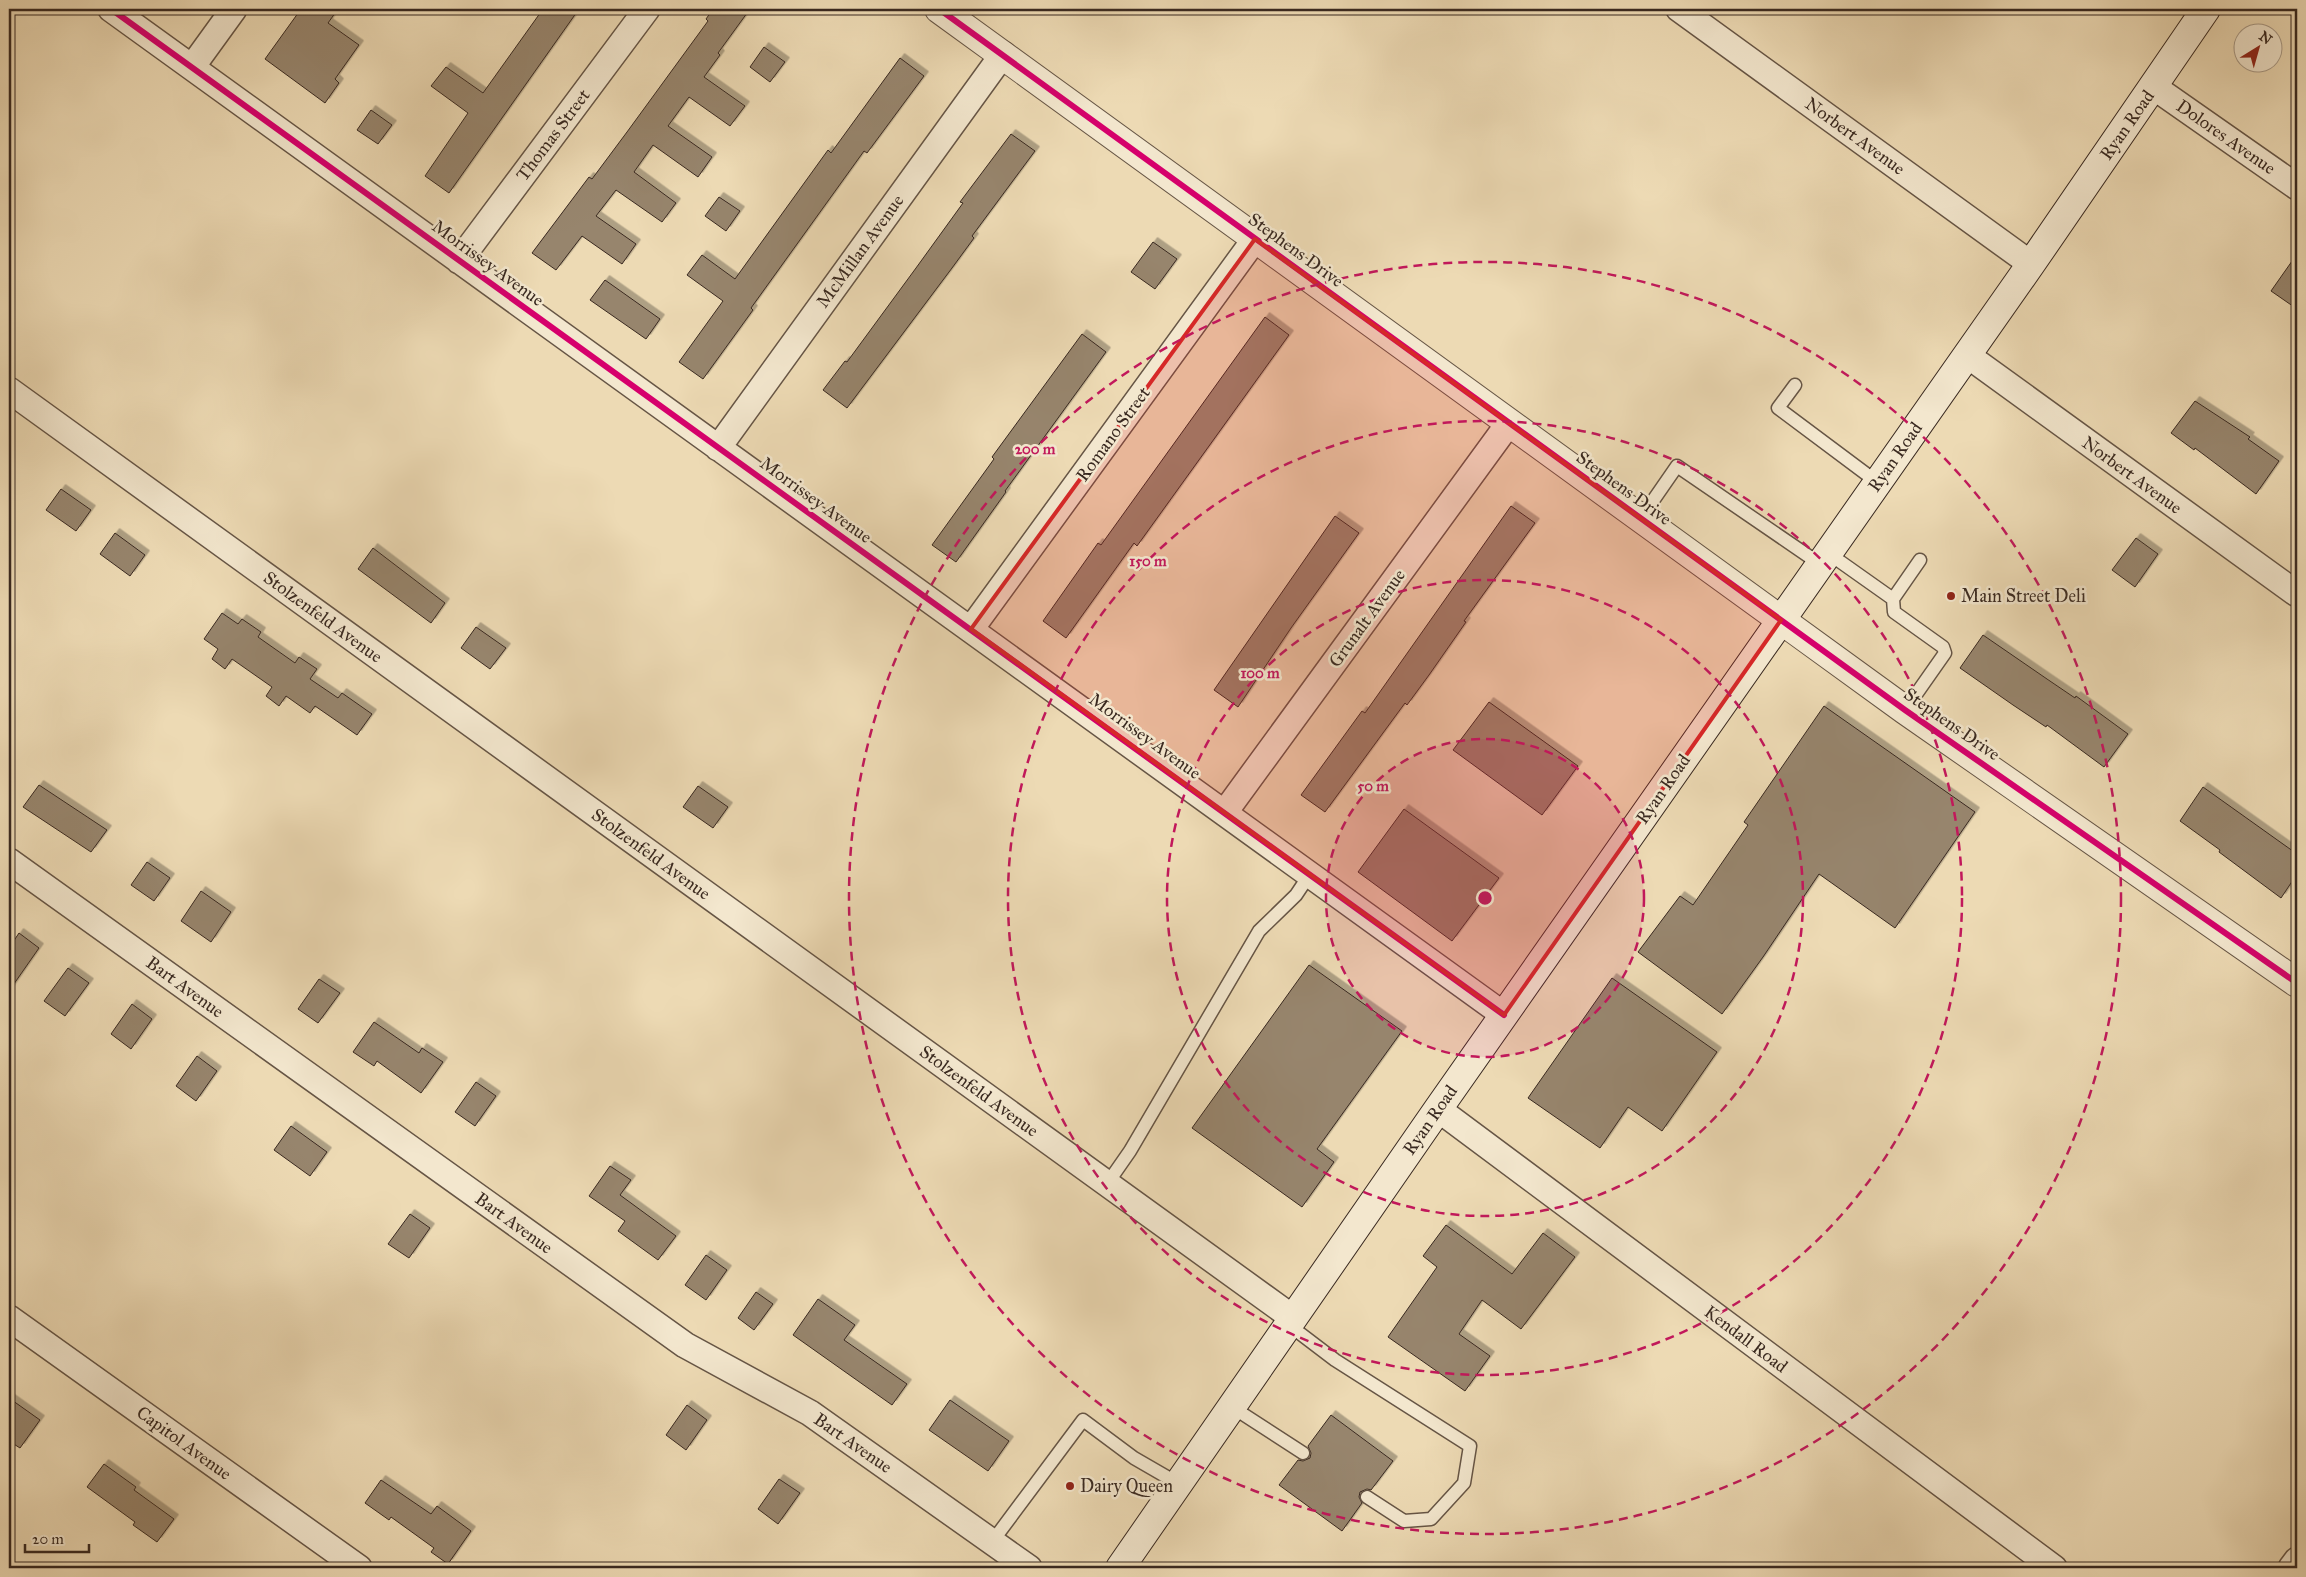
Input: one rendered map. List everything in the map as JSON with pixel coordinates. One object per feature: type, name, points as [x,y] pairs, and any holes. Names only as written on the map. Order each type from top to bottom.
[{"type":"main road","name":"Stephens Drive","points":[[939,9],[1905,710],[2297,983]]},
{"type":"main road","name":"Ryan Road","points":[[1120,1568],[1438,1109],[2154,87],[2200,11]]},
{"type":"street","name":"Morrissey Avenue","points":[[111,9],[1504,1015]]},
{"type":"street","points":[[192,67],[234,9]]},
{"type":"street","name":"Thomas Street","points":[[460,261],[647,9]]},
{"type":"street","name":"Norbert Avenue","points":[[1679,9],[2030,264]]},
{"type":"street","name":"McMillan Avenue","points":[[718,448],[1003,54]]},
{"type":"street","name":"Dolores Avenue","points":[[2154,87],[2297,187]]},
{"type":"street","name":"Romano Street","points":[[971,629],[1255,239]]},
{"type":"street","name":"Norbert Avenue","points":[[1967,355],[2297,594]]},
{"type":"street","name":"Stolzenfeld Avenue","points":[[9,390],[1108,1184],[1291,1322]]},
{"type":"street","name":"Grunalt Avenue","points":[[1224,812],[1508,423]]},
{"type":"street","name":"Bart Avenue","points":[[9,861],[685,1345],[810,1412],[1029,1568]]},
{"type":"street","name":"Kendall Road","points":[[1438,1109],[2054,1568]]},
{"type":"street","name":"Capitol Avenue","points":[[9,1318],[358,1568]]},
{"type":"street","points":[[2291,1568],[2297,1560]]},
{"type":"lane","points":[[1795,385],[1778,408],[1877,482]]},
{"type":"lane","points":[[1641,518],[1677,466],[1824,559],[1893,599]]},
{"type":"lane","points":[[1905,710],[1945,653],[1943,647],[1894,612],[1893,599],[1920,560]]},
{"type":"lane","points":[[1108,1184],[1130,1151],[1259,931],[1296,895],[1310,874]]},
{"type":"lane","points":[[1291,1322],[1335,1360],[1470,1446],[1464,1483],[1431,1519],[1404,1521],[1367,1496]]},
{"type":"lane","points":[[1232,1407],[1303,1453]]},
{"type":"lane","points":[[992,1542],[1083,1420],[1134,1458],[1179,1484]]},
{"type":"highlighted area","points":[[1255,239],[1781,620],[1504,1015],[971,629]]},
{"type":"building","points":[[301,9],[338,9],[328,23],[359,45],[335,79],[339,83],[325,103],[265,59]]},
{"type":"building","points":[[543,9],[579,9],[449,193],[425,176],[468,113],[431,86],[446,67],[483,93]]},
{"type":"building","points":[[713,9],[750,9],[718,53],[720,55],[704,77],[745,106],[730,126],[689,97],[668,126],[712,157],[698,177],[653,145],[634,172],[676,203],[662,222],[616,190],[596,216],[636,244],[622,264],[582,236],[556,270],[532,253],[589,177],[592,179],[627,132],[708,21],[706,19]]},
{"type":"building","points":[[764,47],[785,62],[770,82],[750,67]]},
{"type":"building","points":[[900,58],[924,76],[867,153],[864,151],[751,308],[753,310],[703,379],[679,362],[723,301],[687,275],[702,255],[735,279],[828,150],[831,153]]},
{"type":"building","points":[[371,110],[392,125],[378,144],[357,130]]},
{"type":"building","points":[[1011,134],[1035,151],[972,236],[974,238],[847,408],[823,390],[845,361],[847,362],[963,203],[960,202]]},
{"type":"building","points":[[719,197],[740,211],[726,231],[705,216]]},
{"type":"building","points":[[1153,242],[1177,259],[1155,289],[1131,272]]},
{"type":"building","points":[[2297,254],[2297,309],[2271,291]]},
{"type":"building","points":[[605,280],[660,319],[646,339],[590,300]]},
{"type":"building","points":[[1265,317],[1289,335],[1137,546],[1134,543],[1066,638],[1043,621],[1098,543],[1101,545]]},
{"type":"building","points":[[1082,334],[1106,352],[956,562],[932,545],[994,459],[992,457]]},
{"type":"building","points":[[2195,401],[2250,437],[2248,439],[2279,461],[2256,494],[2195,448],[2194,450],[2171,433]]},
{"type":"building","points":[[61,489],[91,510],[76,531],[46,510]]},
{"type":"building","points":[[1511,506],[1535,523],[1464,621],[1466,622],[1429,675],[1407,705],[1405,703],[1325,812],[1301,795],[1362,711],[1365,713]]},
{"type":"building","points":[[1335,516],[1359,533],[1291,628],[1238,707],[1214,690]]},
{"type":"building","points":[[115,533],[145,555],[130,576],[100,554]]},
{"type":"building","points":[[2136,538],[2158,554],[2135,587],[2112,570]]},
{"type":"building","points":[[373,548],[445,603],[431,623],[358,569]]},
{"type":"building","points":[[222,613],[238,624],[242,619],[261,632],[258,637],[295,663],[299,657],[317,669],[310,679],[338,698],[342,693],[372,714],[357,735],[315,706],[310,713],[286,696],[279,706],[266,696],[272,687],[232,659],[225,669],[212,659],[218,649],[204,639]]},
{"type":"building","points":[[476,627],[506,648],[490,669],[461,648]]},
{"type":"building","points":[[1983,635],[2075,698],[2076,696],[2128,734],[2104,767],[2047,725],[2046,727],[1960,668]]},
{"type":"building","points":[[1489,702],[1578,766],[1542,815],[1453,750]]},
{"type":"building","points":[[1824,706],[1975,812],[1895,928],[1819,874],[1722,1014],[1638,952],[1680,896],[1693,905],[1748,825],[1744,822]]},
{"type":"building","points":[[39,785],[107,830],[91,852],[23,807]]},
{"type":"building","points":[[698,786],[728,807],[713,828],[683,807]]},
{"type":"building","points":[[2203,787],[2297,854],[2297,874],[2281,898],[2180,821]]},
{"type":"building","points":[[1404,809],[1499,878],[1452,941],[1358,872]]},
{"type":"building","points":[[147,862],[170,878],[154,901],[131,885]]},
{"type":"building","points":[[201,891],[231,912],[211,942],[181,921]]},
{"type":"building","points":[[19,933],[39,948],[9,991],[9,948]]},
{"type":"building","points":[[1309,965],[1402,1031],[1317,1149],[1334,1162],[1302,1207],[1192,1128]]},
{"type":"building","points":[[68,968],[89,983],[65,1016],[44,1001]]},
{"type":"building","points":[[1612,978],[1717,1052],[1662,1131],[1628,1107],[1600,1148],[1528,1098]]},
{"type":"building","points":[[319,979],[340,993],[318,1023],[298,1009]]},
{"type":"building","points":[[132,1004],[152,1019],[131,1049],[111,1034]]},
{"type":"building","points":[[374,1022],[419,1053],[422,1048],[443,1062],[421,1093],[377,1061],[374,1066],[353,1052]]},
{"type":"building","points":[[197,1056],[217,1071],[196,1101],[176,1086]]},
{"type":"building","points":[[476,1082],[496,1096],[475,1126],[455,1112]]},
{"type":"building","points":[[291,1126],[327,1152],[310,1176],[274,1150]]},
{"type":"building","points":[[610,1166],[631,1180],[620,1195],[676,1236],[658,1260],[618,1231],[625,1221],[589,1196]]},
{"type":"building","points":[[410,1214],[430,1228],[409,1258],[388,1244]]},
{"type":"building","points":[[1446,1225],[1512,1274],[1543,1233],[1575,1257],[1521,1329],[1482,1300],[1459,1334],[1490,1356],[1465,1391],[1388,1337],[1437,1267],[1423,1256]]},
{"type":"building","points":[[706,1255],[727,1270],[706,1300],[685,1285]]},
{"type":"building","points":[[756,1292],[773,1304],[754,1330],[738,1318]]},
{"type":"building","points":[[818,1299],[855,1325],[844,1340],[907,1384],[892,1405],[793,1335]]},
{"type":"building","points":[[9,1398],[40,1420],[20,1448],[9,1441]]},
{"type":"building","points":[[950,1400],[1009,1441],[988,1471],[929,1430]]},
{"type":"building","points":[[687,1405],[707,1420],[686,1450],[666,1435]]},
{"type":"building","points":[[1331,1415],[1393,1461],[1371,1490],[1367,1489],[1360,1492],[1359,1497],[1362,1503],[1342,1531],[1279,1485],[1298,1460],[1303,1461],[1310,1458],[1311,1453],[1308,1446]]},
{"type":"building","points":[[104,1464],[136,1487],[134,1490],[174,1519],[157,1542],[133,1525],[135,1522],[87,1487]]},
{"type":"building","points":[[779,1479],[800,1493],[778,1524],[758,1509]]},
{"type":"building","points":[[381,1480],[431,1514],[437,1506],[471,1531],[448,1564],[431,1552],[434,1548],[391,1517],[389,1520],[365,1503]]},
{"type":"cycle path","points":[[111,9],[1504,1015]]},
{"type":"cycle path","points":[[939,9],[1905,710],[2297,983]]},
{"type":"place","name":"Main Street Deli","points":[[1951,596]]},
{"type":"place","name":"Dairy Queen","points":[[1070,1486]]}]
